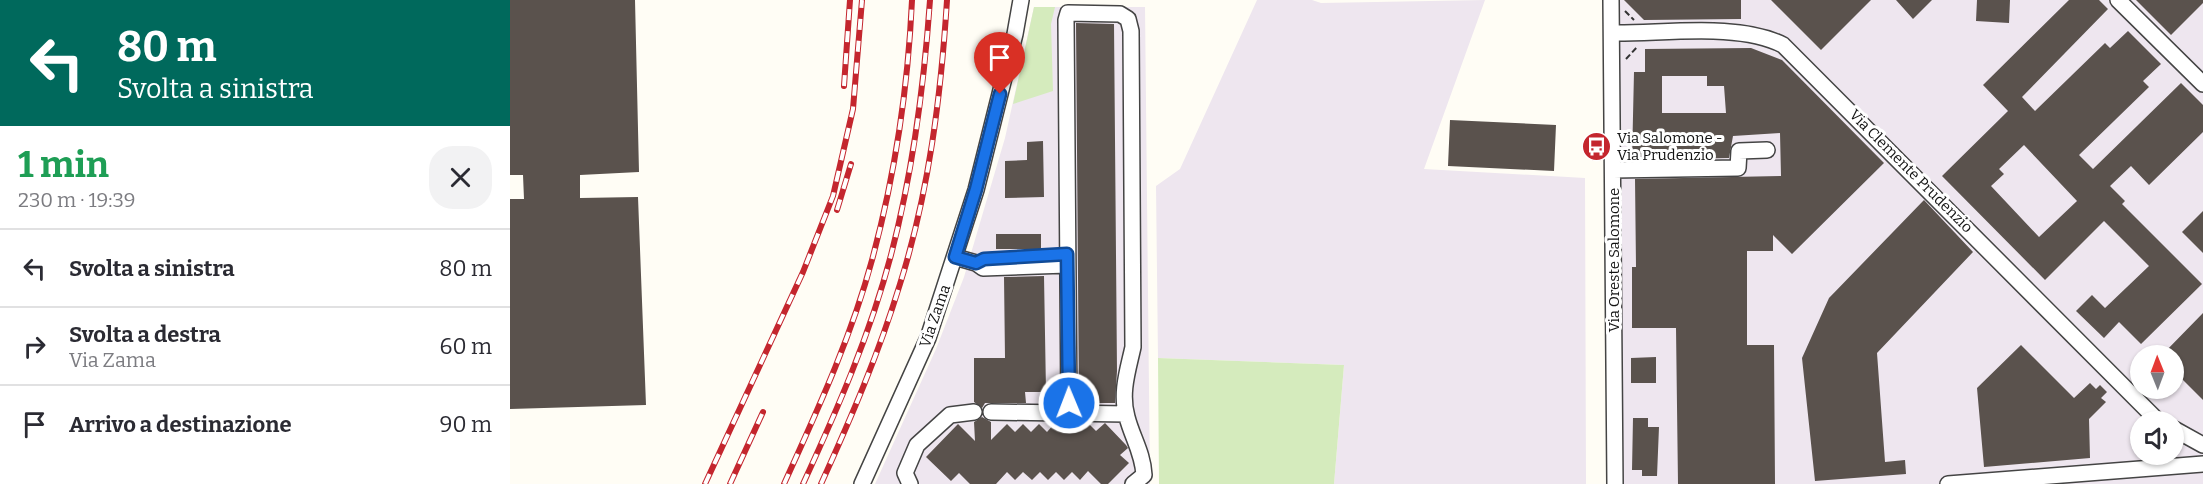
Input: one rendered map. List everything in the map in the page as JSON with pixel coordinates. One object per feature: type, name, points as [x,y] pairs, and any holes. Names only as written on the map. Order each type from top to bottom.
[{"type":"street","name":"Via Zama","points":[[862,484],[928,338],[955,257],[976,189],[1015,34],[1021,0]]},
{"type":"street","name":"Via Oreste Salomone","points":[[1611,0],[1615,484]]},
{"type":"street","points":[[2118,0],[2203,84]]},
{"type":"street","points":[[1069,411],[1066,20],[1068,13],[1120,14],[1128,20],[1131,31],[1133,347],[1123,390],[1126,414],[1143,457],[1144,475],[1133,484]]},
{"type":"street","name":"Via Clemente Prudenzio","points":[[1612,33],[1737,32],[1764,37],[1783,45],[2148,411]]},
{"type":"street","points":[[1613,170],[1738,168],[1739,151],[1767,150]]},
{"type":"street","points":[[955,257],[976,263],[984,259],[1067,260]]},
{"type":"street","points":[[991,412],[1069,411],[1126,414]]},
{"type":"street","points":[[910,484],[905,473],[916,445],[950,415],[974,412]]},
{"type":"street","points":[[2184,435],[2203,445]]},
{"type":"street","points":[[1948,484],[2130,463]]},
{"type":"street","points":[[2184,463],[2203,464]]},
{"type":"shaded area","points":[[1257,0],[1312,0],[1321,3],[1485,0],[1424,169],[1585,178],[1586,484],[1334,484],[1344,365],[1158,358],[1156,186],[1180,169]]},
{"type":"shaded area","points":[[1611,0],[2203,0],[2203,484],[1615,484]]},
{"type":"shaded area","points":[[1034,7],[1145,7],[1150,484],[875,484],[936,349],[964,277],[1005,138]]},
{"type":"green space","points":[[1034,7],[1055,7],[1051,24],[1053,91],[1013,104]]},
{"type":"green space","points":[[1158,358],[1344,365],[1334,484],[1159,484]]},
{"type":"building","points":[[510,0],[635,0],[639,172],[580,175],[580,198],[638,197],[646,405],[510,409],[510,199],[524,199],[523,175],[510,175]]},
{"type":"building","points":[[1624,0],[1741,0],[1741,19],[1644,20]]},
{"type":"building","points":[[1771,0],[1871,0],[1821,50]]},
{"type":"building","points":[[1896,0],[1932,0],[1913,19]]},
{"type":"building","points":[[1977,0],[2010,0],[2009,23],[1976,21]]},
{"type":"building","points":[[2069,0],[2099,0],[2108,9],[2022,97],[2035,111],[2105,43],[2110,48],[2128,31],[2161,64],[2143,81],[2149,87],[2079,155],[2093,169],[2181,83],[2203,105],[2203,132],[2149,185],[2131,166],[2110,186],[2125,201],[2122,204],[2202,284],[2141,344],[2119,322],[2104,338],[2076,311],[2092,295],[2105,308],[2149,266],[2104,221],[2045,280],[1942,176],[2008,111],[1983,85]],"holes":[[[2024,145],[2077,201],[2039,237],[1991,186],[2004,174],[1999,169]]]},
{"type":"building","points":[[2136,0],[2203,0],[2203,3],[2171,35]]},
{"type":"building","points":[[1076,23],[1114,24],[1117,371],[1115,403],[1079,403]]},
{"type":"building","points":[[1751,48],[1782,60],[1884,163],[1792,254],[1773,235],[1773,251],[1747,251],[1747,345],[1774,345],[1775,484],[1678,484],[1676,328],[1632,328],[1632,267],[1636,267],[1635,179],[1781,176],[1780,133],[1733,136],[1729,158],[1632,160],[1634,72],[1645,72],[1645,49]],"holes":[[[1662,76],[1707,76],[1707,86],[1724,86],[1726,113],[1662,113]]]},
{"type":"building","points":[[1450,120],[1556,125],[1554,171],[1448,166]]},
{"type":"building","points":[[1043,141],[1044,197],[1005,198],[1005,161],[1027,160],[1027,142]]},
{"type":"building","points":[[1924,200],[1973,252],[1877,353],[1885,462],[1905,460],[1906,474],[1815,481],[1802,358],[1829,298]]},
{"type":"building","points":[[2203,211],[2203,253],[2182,232]]},
{"type":"building","points":[[996,234],[1041,234],[1041,249],[996,249]]},
{"type":"building","points":[[1044,276],[1046,392],[1025,392],[1026,403],[985,403],[982,408],[974,402],[974,358],[1005,358],[1004,277]]},
{"type":"building","points":[[2203,313],[2203,400],[2184,381],[2184,345],[2172,345]]},
{"type":"building","points":[[2021,345],[2074,398],[2090,383],[2096,389],[2100,385],[2107,392],[2101,398],[2106,402],[2089,419],[2090,458],[1984,467],[1977,388]]},
{"type":"building","points":[[1656,357],[1656,383],[1631,383],[1631,358]]},
{"type":"building","points":[[982,417],[991,422],[991,440],[1007,424],[1015,432],[1023,424],[1031,432],[1039,424],[1047,432],[1055,423],[1064,431],[1072,423],[1080,431],[1088,423],[1096,431],[1105,423],[1128,448],[1120,455],[1129,463],[1108,484],[1101,484],[1088,471],[1080,480],[1072,472],[1064,480],[1056,472],[1048,480],[1040,472],[1032,480],[1023,472],[1015,480],[1007,472],[996,484],[970,484],[959,473],[951,481],[926,457],[958,424],[975,441],[974,422]]},
{"type":"building","points":[[1633,418],[1648,418],[1648,427],[1659,427],[1657,476],[1642,476],[1642,470],[1632,470]]},
{"type":"railway","points":[[844,86],[850,0]]},
{"type":"railway","points":[[705,484],[803,272],[833,196],[853,109],[862,0]]},
{"type":"railway","points":[[784,484],[844,346],[872,260],[894,164],[907,66],[912,0]]},
{"type":"railway","points":[[803,484],[863,343],[891,255],[906,192],[916,128],[930,0]]},
{"type":"railway","points":[[821,484],[874,360],[910,249],[932,143],[947,0]]},
{"type":"railway","points":[[837,210],[851,164]]},
{"type":"railway","points":[[730,484],[763,412]]},
{"type":"place","name":"Via Salomone - Via Prudenzio","points":[[1596,147]]},
{"type":"route","points":[[1000,94],[976,189],[955,257],[976,263],[984,259],[1067,254],[1069,403]]}]
